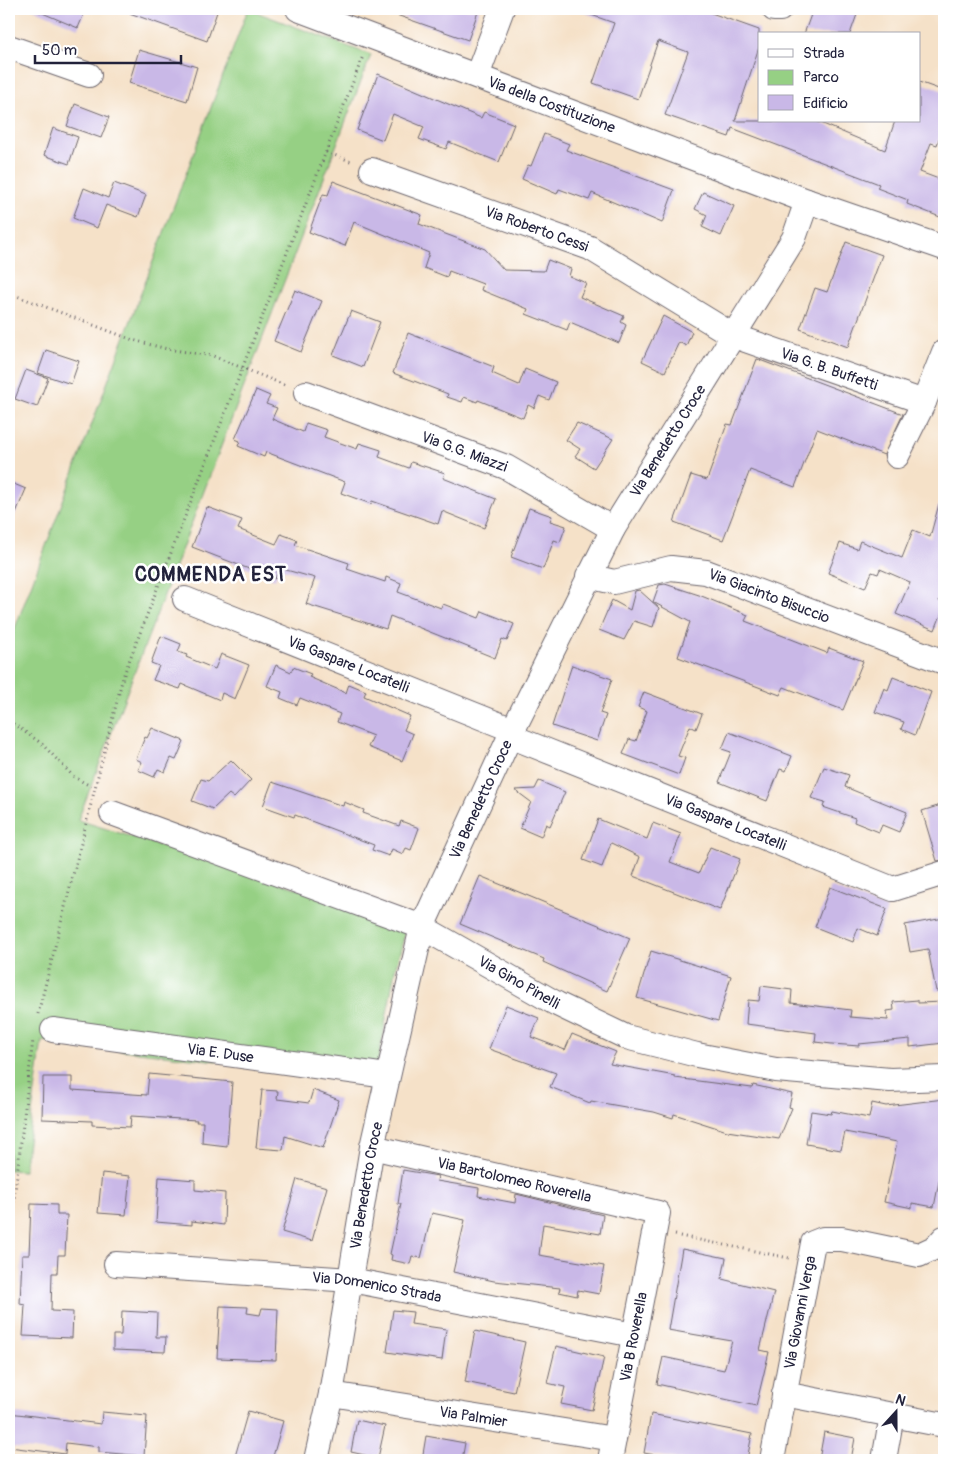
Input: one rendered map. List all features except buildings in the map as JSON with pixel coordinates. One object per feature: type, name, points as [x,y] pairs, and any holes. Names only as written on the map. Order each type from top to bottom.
[{"type":"street","name":"Via della Costituzione","points":[[298,9],[807,201],[944,248]]},
{"type":"street","points":[[477,76],[502,9]]},
{"type":"street","points":[[774,9],[780,9]]},
{"type":"street","points":[[9,46],[89,75]]},
{"type":"street","name":"Via Roberto Cessi","points":[[372,170],[590,248],[734,336]]},
{"type":"street","name":"Via Benedetto Croce","points":[[316,1460],[331,1394],[372,1147],[422,927],[511,733],[588,576],[613,529],[794,238],[807,201]]},
{"type":"street","name":"Via G. B. Buffetti","points":[[734,336],[924,402]]},
{"type":"street","points":[[897,456],[924,402],[944,352]]},
{"type":"street","name":"Via G.G. Miazzi","points":[[306,393],[506,467],[613,529]]},
{"type":"street","name":"Via Giacinto Bisuccio","points":[[588,576],[614,582],[671,568],[706,572],[944,662]]},
{"type":"street","name":"Via Gaspare Locatelli","points":[[185,599],[893,889],[944,873]]},
{"type":"street","name":"Via Gino Pinelli","points":[[112,813],[422,927],[557,1004],[626,1037],[697,1055],[776,1070],[890,1080],[944,1078]]},
{"type":"street","name":"Via E. Duse","points":[[41,1029],[387,1076]]},
{"type":"street","name":"Via Bartolomeo Roverella","points":[[372,1147],[656,1222]]},
{"type":"street","name":"Via B Roverella","points":[[612,1450],[656,1222]]},
{"type":"street","name":"Via Giovanni Verga","points":[[772,1460],[813,1243],[823,1239],[842,1240],[919,1255],[936,1247],[944,1238]]},
{"type":"street","name":"Via Domenico Strada","points":[[116,1264],[351,1280],[634,1335]]},
{"type":"street","name":"Via Palmier","points":[[331,1394],[612,1450]]},
{"type":"street","points":[[784,1394],[944,1425]]},
{"type":"street","points":[[884,1460],[892,1415]]},
{"type":"path","points":[[9,1242],[41,1029],[94,788],[122,677],[363,55]]},
{"type":"path","points":[[326,152],[372,170]]},
{"type":"path","points":[[9,293],[133,340],[167,350],[213,356],[306,393]]},
{"type":"path","points":[[9,721],[41,743],[74,777],[94,788]]},
{"type":"path","points":[[656,1222],[809,1262]]},
{"type":"green space","points":[[248,9],[371,55],[78,820],[408,923],[395,970],[375,1079],[42,1041],[24,1171],[9,1170],[9,644]]},
{"type":"district","name":"COMMENDA EST","points":[[211,574]]}]
